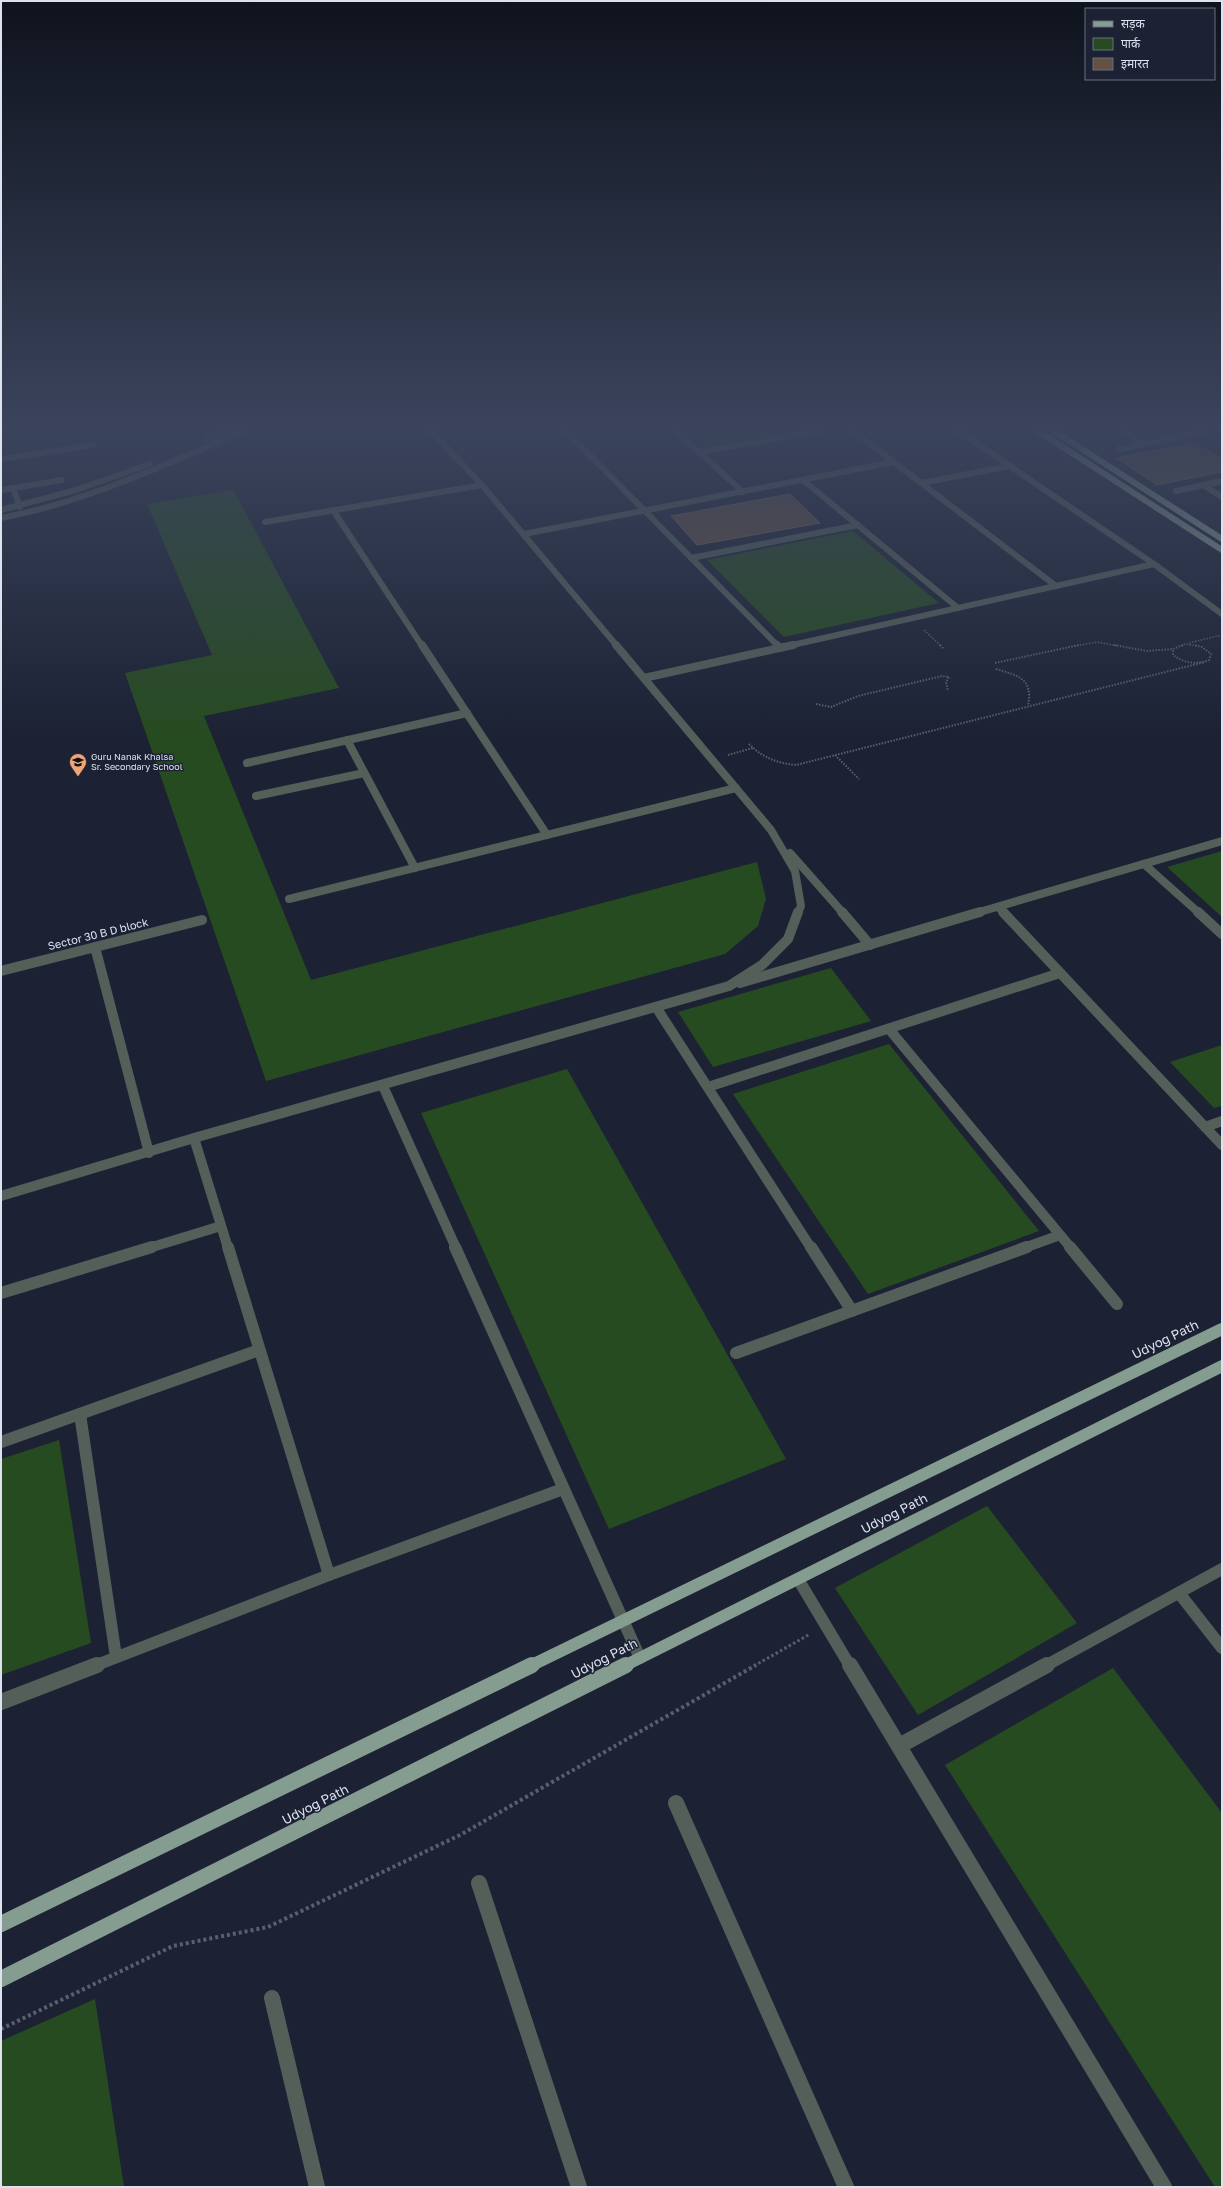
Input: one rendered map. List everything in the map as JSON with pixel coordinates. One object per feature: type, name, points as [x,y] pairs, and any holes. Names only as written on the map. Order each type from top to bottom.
[{"type":"main road","points":[[1196,533],[1222,550]]},
{"type":"main road","points":[[1213,533],[1222,539]]},
{"type":"main road","name":"Udyog Path","points":[[1,1924],[1222,1329]]},
{"type":"main road","name":"Udyog Path","points":[[1,1979],[1222,1366]]},
{"type":"street","points":[[348,533],[547,835]]},
{"type":"street","points":[[529,533],[524,534],[711,759],[870,945]]},
{"type":"street","points":[[666,533],[780,648]]},
{"type":"street","points":[[691,558],[817,533]]},
{"type":"street","points":[[868,533],[958,608]]},
{"type":"street","points":[[986,533],[1056,586]]},
{"type":"street","points":[[1109,533],[1154,564],[1222,614]]},
{"type":"street","points":[[644,678],[1154,564]]},
{"type":"street","points":[[247,763],[467,713]]},
{"type":"street","points":[[347,740],[414,868]]},
{"type":"street","points":[[256,796],[364,772]]},
{"type":"street","points":[[289,899],[736,788]]},
{"type":"street","points":[[729,986],[762,965],[788,939],[801,906],[795,870],[771,830]]},
{"type":"street","points":[[1,1196],[149,1153],[194,1138],[383,1086],[1222,841]]},
{"type":"street","points":[[1144,864],[1222,934]]},
{"type":"street","points":[[998,907],[1222,1145]]},
{"type":"street","name":"Sector 30 B D block","points":[[1,971],[202,920]]},
{"type":"street","points":[[95,947],[149,1153]]},
{"type":"street","points":[[708,1087],[1060,973]]},
{"type":"street","points":[[656,1007],[852,1311]]},
{"type":"street","points":[[889,1029],[1117,1304]]},
{"type":"street","points":[[383,1086],[640,1658]]},
{"type":"street","points":[[1205,1127],[1222,1121]]},
{"type":"street","points":[[194,1138],[329,1575]]},
{"type":"street","points":[[1,1293],[221,1226]]},
{"type":"street","points":[[736,1353],[1060,1235]]},
{"type":"street","points":[[1,1442],[259,1350]]},
{"type":"street","points":[[80,1414],[116,1657]]},
{"type":"street","points":[[1,1702],[329,1575],[563,1489]]},
{"type":"street","points":[[899,1746],[1179,1594],[1222,1568]]},
{"type":"street","points":[[798,1578],[1164,2187]]},
{"type":"street","points":[[1179,1594],[1222,1648]]},
{"type":"street","points":[[676,1803],[846,2187]]},
{"type":"street","points":[[479,1883],[579,2187]]},
{"type":"street","points":[[272,1998],[317,2187]]},
{"type":"path","points":[[912,618],[944,649]]},
{"type":"path","points":[[995,663],[1092,642],[1104,642],[1138,650],[1156,652],[1173,649],[1185,644],[1222,635]]},
{"type":"path","points":[[749,744],[763,758],[776,763],[796,765],[1205,662],[1211,657],[1208,651],[1198,646],[1185,644]]},
{"type":"path","points":[[1173,649],[1173,655],[1182,660],[1194,663],[1205,662]]},
{"type":"path","points":[[996,669],[1022,678],[1030,687],[1032,693],[1028,707]]},
{"type":"path","points":[[816,704],[831,707],[858,696],[942,676],[949,677],[946,682],[948,691]]},
{"type":"path","points":[[711,759],[753,748]]},
{"type":"path","points":[[835,755],[859,779]]},
{"type":"path","points":[[1,2029],[173,1946],[268,1927],[460,1835],[826,1624]]},
{"type":"green space","points":[[160,533],[256,533],[339,688],[204,716],[311,980],[757,862],[766,899],[758,926],[725,954],[266,1081],[125,673],[212,655]]},
{"type":"green space","points":[[842,533],[856,533],[939,603],[784,637],[707,560]]},
{"type":"green space","points":[[1222,851],[1222,917],[1167,867]]},
{"type":"green space","points":[[831,968],[871,1021],[713,1067],[678,1012]]},
{"type":"green space","points":[[889,1044],[1039,1231],[868,1294],[733,1094]]},
{"type":"green space","points":[[1222,1045],[1222,1106],[1214,1108],[1170,1062]]},
{"type":"green space","points":[[567,1069],[786,1459],[609,1529],[421,1113]]},
{"type":"green space","points":[[59,1440],[91,1643],[1,1675],[1,1459]]},
{"type":"green space","points":[[987,1506],[1077,1623],[918,1715],[835,1588]]},
{"type":"green space","points":[[1113,1668],[1222,1813],[1222,2187],[1215,2187],[945,1765]]},
{"type":"green space","points":[[95,1999],[124,2187],[1,2187],[1,2041]]},
{"type":"building","points":[[686,533],[763,533],[697,545]]},
{"type":"place","name":"Guru Nanak Khalsa Sr. Secondary School","points":[[78,777]]}]
